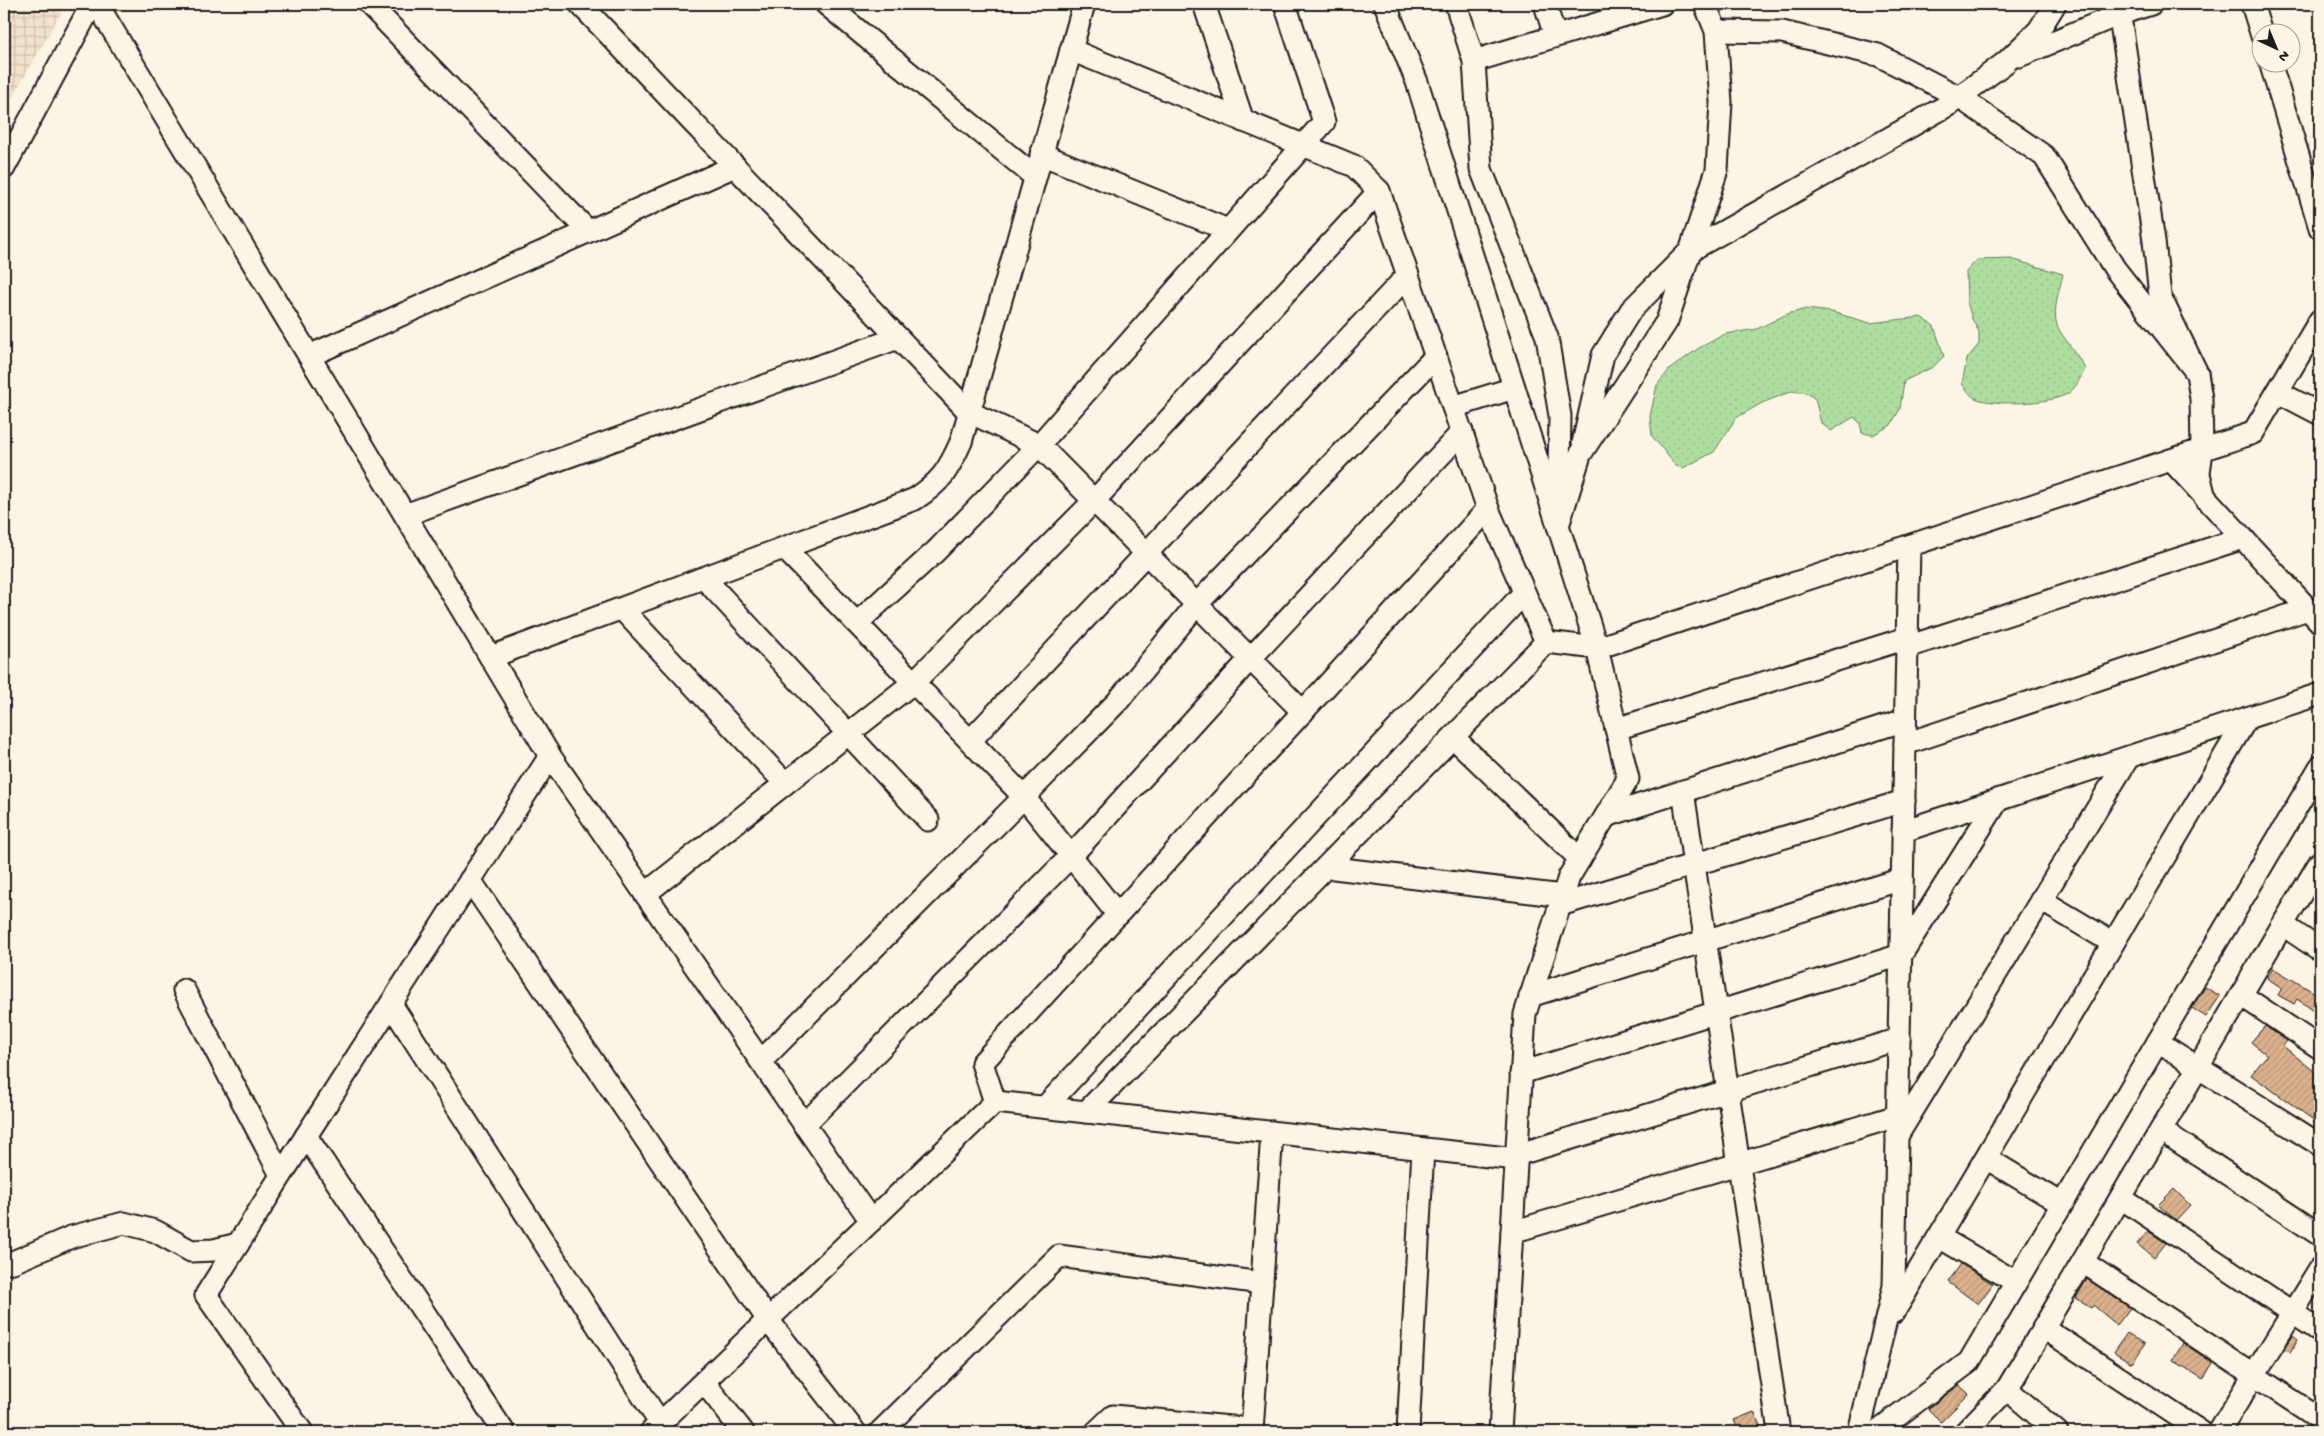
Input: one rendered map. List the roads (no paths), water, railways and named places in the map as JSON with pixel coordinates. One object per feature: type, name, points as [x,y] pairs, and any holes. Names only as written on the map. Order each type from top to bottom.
[{"type":"street","points":[[4,168],[92,4]]},
{"type":"street","points":[[98,4],[550,756],[871,1221]]},
{"type":"street","points":[[369,4],[588,231]]},
{"type":"street","points":[[580,4],[969,412],[1039,445],[1303,712]]},
{"type":"street","points":[[826,4],[1035,177]]},
{"type":"street","points":[[491,658],[915,499],[934,486],[950,467],[961,442],[1084,4]]},
{"type":"street","points":[[1204,4],[1243,120]]},
{"type":"street","points":[[857,623],[936,551],[1039,445],[1324,122],[1285,4]]},
{"type":"street","points":[[1385,4],[1416,82],[1597,648],[1628,779],[1569,877],[1525,1014],[1500,1432]]},
{"type":"street","points":[[1456,4],[1474,61],[1481,169],[1548,337],[1560,416],[1558,526]]},
{"type":"street","points":[[1545,4],[1555,36]]},
{"type":"street","points":[[1474,61],[1555,36],[1627,9],[1662,4]]},
{"type":"street","points":[[1580,455],[1667,320],[1717,170],[1721,102],[1716,31],[1704,4]]},
{"type":"street","points":[[1558,526],[1580,455],[1603,354],[1631,310],[1691,250],[1959,97],[2006,62],[2039,30],[2054,4]]},
{"type":"street","points":[[2006,62],[2119,9],[2151,4]]},
{"type":"street","points":[[2252,4],[2258,22]]},
{"type":"street","points":[[2119,9],[2154,241],[2160,296],[2196,372],[2202,399],[2202,450],[2199,474],[2205,498]]},
{"type":"street","points":[[1716,31],[1782,32],[1878,55],[1959,97],[2044,156],[2115,268],[2196,372]]},
{"type":"street","points":[[1070,50],[1354,166],[1380,191],[1488,509],[1546,642]]},
{"type":"street","points":[[2273,72],[2320,228]]},
{"type":"street","points":[[1041,154],[1228,230]]},
{"type":"street","points":[[309,356],[735,166]]},
{"type":"street","points":[[645,894],[914,682],[1094,501],[1380,191]]},
{"type":"street","points":[[970,741],[1408,274]]},
{"type":"street","points":[[1546,642],[1597,648],[2253,433],[2319,324]]},
{"type":"street","points":[[405,515],[898,338]]},
{"type":"street","points":[[760,1060],[1118,701],[1197,604],[1436,356]]},
{"type":"street","points":[[1453,407],[1514,388]]},
{"type":"street","points":[[2278,392],[2320,414]]},
{"type":"street","points":[[804,1125],[1071,856],[1250,658],[1462,432]]},
{"type":"street","points":[[1905,744],[2314,616],[2171,460]]},
{"type":"street","points":[[995,1102],[982,1063],[1488,509]]},
{"type":"street","points":[[1616,729],[1907,642],[2243,538]]},
{"type":"street","points":[[1859,1432],[1894,1286],[1909,546]]},
{"type":"street","points":[[784,548],[1024,797],[1118,914]]},
{"type":"street","points":[[704,578],[849,732],[928,820]]},
{"type":"street","points":[[1045,1107],[1524,593]]},
{"type":"street","points":[[622,608],[785,783]]},
{"type":"street","points":[[1086,1112],[1546,642]]},
{"type":"street","points":[[1903,831],[2320,694]]},
{"type":"street","points":[[1884,1330],[2247,718]]},
{"type":"street","points":[[1606,816],[1905,720]]},
{"type":"street","points":[[1453,737],[1580,859]]},
{"type":"street","points":[[302,1432],[206,1295],[550,756]]},
{"type":"street","points":[[1512,1232],[1739,1164],[1897,1126],[2041,900],[2128,758]]},
{"type":"street","points":[[1876,1432],[1969,1362],[2320,766]]},
{"type":"street","points":[[1683,791],[1779,1432]]},
{"type":"street","points":[[1521,1073],[1901,955],[1998,800]]},
{"type":"street","points":[[1326,867],[1562,900],[1694,864],[1904,801]]},
{"type":"street","points":[[1965,1432],[2007,1389],[2320,862]]},
{"type":"street","points":[[1530,996],[1902,879]]},
{"type":"street","points":[[470,880],[768,1320],[856,1432]]},
{"type":"street","points":[[2041,900],[2113,943]]},
{"type":"street","points":[[2283,925],[2320,950]]},
{"type":"street","points":[[184,990],[281,1175]]},
{"type":"street","points":[[2241,995],[2320,1048]]},
{"type":"street","points":[[391,1004],[656,1428],[995,1102],[1423,1149],[1516,1157],[1728,1090],[1899,1039]]},
{"type":"street","points":[[2158,1042],[2320,1145]]},
{"type":"street","points":[[2161,1130],[2320,1235]]},
{"type":"street","points":[[1096,1432],[1113,1416],[1252,1431],[1272,1132]]},
{"type":"street","points":[[306,1136],[504,1432]]},
{"type":"street","points":[[1408,1432],[1423,1149]]},
{"type":"street","points":[[1986,1158],[2062,1204]]},
{"type":"street","points":[[2121,1198],[2320,1331]]},
{"type":"street","points":[[4,1263],[13,1262],[71,1236],[124,1223],[154,1231],[191,1251],[214,1250],[238,1244]]},
{"type":"street","points":[[1938,1237],[2016,1282]]},
{"type":"street","points":[[880,1432],[1059,1256],[1262,1283]]},
{"type":"street","points":[[2083,1262],[2255,1374],[2320,1419]]},
{"type":"street","points":[[2219,1432],[2320,1268]]},
{"type":"street","points":[[2044,1328],[2201,1432]]},
{"type":"street","points":[[704,1382],[743,1432]]},
{"type":"street","points":[[2007,1389],[2057,1432]]}]
